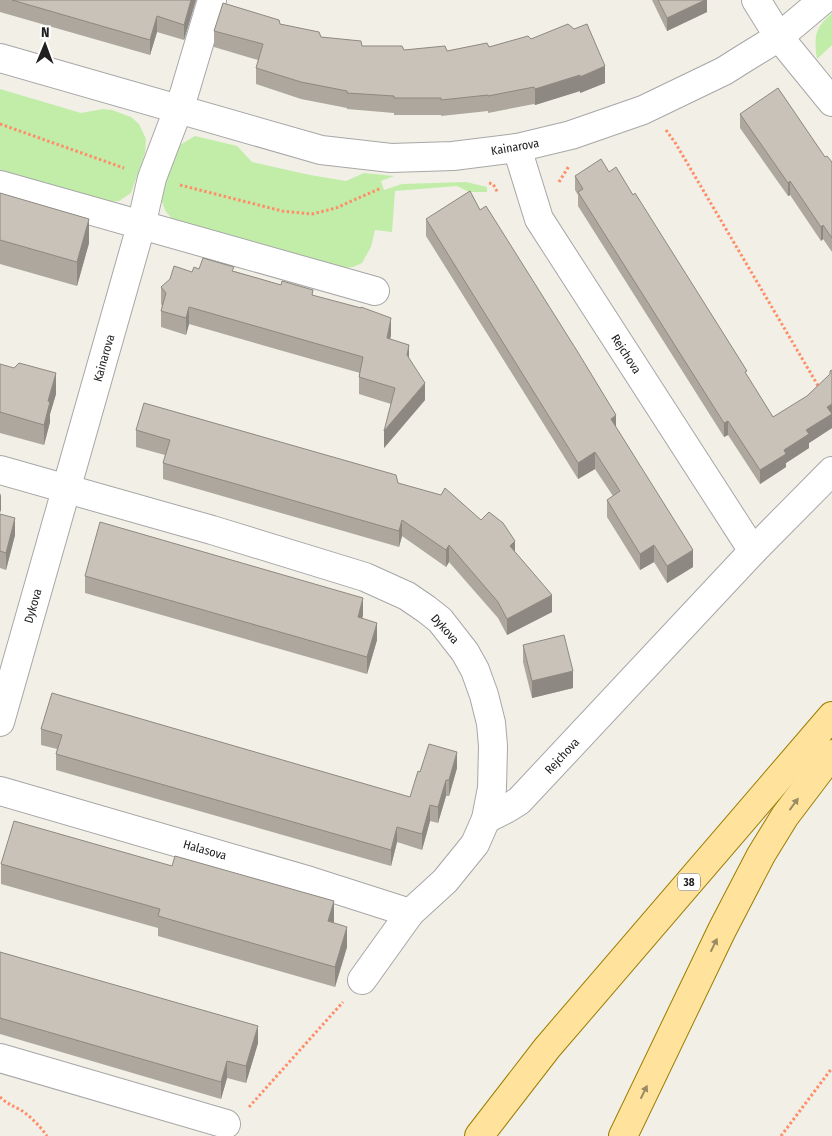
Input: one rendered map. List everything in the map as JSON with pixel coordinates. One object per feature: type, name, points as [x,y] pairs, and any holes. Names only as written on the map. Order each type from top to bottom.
[{"type":"main road","name":"38","points":[[479,1136],[546,1048],[832,716]]},
{"type":"main road","points":[[623,1136],[760,855],[785,816],[832,754]]},
{"type":"street","points":[[177,110],[184,94],[212,0]]},
{"type":"street","points":[[756,0],[779,37],[832,102]]},
{"type":"street","name":"Kainarova","points":[[0,58],[322,150],[403,158],[454,156],[517,148],[570,135],[644,110],[724,71],[779,37],[823,0]]},
{"type":"street","name":"Kainarova","points":[[67,490],[141,226],[152,178],[177,110]]},
{"type":"street","name":"Rejchova","points":[[517,148],[539,219],[753,551]]},
{"type":"street","points":[[0,185],[375,291]]},
{"type":"street","name":"Dykova","points":[[0,470],[212,530],[364,577],[407,596],[426,609],[440,620],[465,652],[475,670],[491,723],[493,746],[492,788],[486,819],[475,844],[446,881],[410,913],[362,980]]},
{"type":"street","name":"Rejchova","points":[[486,819],[506,810],[519,801],[753,551],[832,471]]},
{"type":"street","name":"Dykova","points":[[0,722],[67,490]]},
{"type":"street","name":"Halasova","points":[[0,791],[310,881],[410,913]]},
{"type":"street","points":[[0,1058],[236,1117]]},
{"type":"path","points":[[0,124],[152,178],[282,211],[312,214],[336,208],[383,187]]},
{"type":"path","points":[[665,128],[823,395]]},
{"type":"path","points":[[236,1117],[362,980]]},
{"type":"path","points":[[781,1136],[832,1068]]},
{"type":"path","points":[[0,1097],[28,1116],[40,1126],[47,1136]]},
{"type":"green space","points":[[832,13],[832,45],[817,59],[817,34],[822,24]]},
{"type":"green space","points":[[0,89],[81,113],[103,109],[112,110],[131,117],[139,124],[146,139],[145,153],[131,193],[119,201],[109,202],[0,171]]},
{"type":"green space","points":[[195,136],[237,146],[252,162],[310,175],[346,181],[364,173],[394,176],[381,181],[384,190],[402,184],[466,182],[487,187],[487,192],[469,192],[457,186],[395,191],[392,232],[375,230],[371,247],[362,263],[353,267],[340,268],[197,228],[172,219],[165,210],[161,199],[175,154],[180,145]]},
{"type":"building","points":[[12,0],[191,0],[184,25],[157,16],[150,40]]},
{"type":"building","points":[[658,0],[705,0],[667,18]]},
{"type":"building","points":[[223,3],[279,20],[280,24],[319,32],[321,37],[361,41],[362,46],[402,46],[404,50],[445,46],[447,51],[487,43],[489,47],[528,36],[531,39],[568,24],[574,29],[587,24],[605,66],[580,77],[580,75],[535,89],[534,87],[488,96],[441,100],[441,98],[394,98],[394,96],[347,93],[347,91],[301,82],[256,68],[263,44],[214,31]]},
{"type":"building","points":[[778,88],[825,157],[827,156],[832,162],[832,238],[823,225],[821,227],[790,181],[788,183],[740,114]]},
{"type":"building","points":[[601,159],[609,172],[616,167],[633,195],[635,193],[747,371],[745,372],[773,417],[807,396],[832,370],[832,404],[827,407],[832,414],[806,430],[809,434],[784,450],[786,454],[760,470],[728,421],[724,423],[578,192],[583,189],[575,176]]},
{"type":"building","points":[[470,191],[480,210],[486,206],[579,354],[616,415],[611,419],[693,550],[667,566],[654,545],[640,554],[607,500],[620,491],[595,452],[578,463],[426,219]]},
{"type":"building","points":[[0,193],[89,219],[77,262],[0,240]]},
{"type":"building","points":[[203,258],[234,267],[232,271],[281,285],[282,281],[313,290],[312,295],[361,307],[391,318],[387,338],[409,345],[407,355],[425,383],[384,431],[395,388],[359,377],[363,357],[189,307],[186,318],[161,311],[166,293],[161,287],[170,279],[174,266],[192,272],[194,267],[199,269]]},
{"type":"building","points":[[19,363],[56,373],[44,425],[0,412],[0,364],[14,368]]},
{"type":"building","points":[[144,403],[396,475],[398,483],[441,495],[445,488],[481,520],[489,512],[503,523],[515,541],[510,546],[552,595],[507,619],[498,602],[449,545],[446,550],[402,520],[399,531],[163,463],[170,440],[136,430]]},
{"type":"building","points":[[0,514],[15,518],[6,553],[0,551]]},
{"type":"building","points":[[100,522],[363,598],[358,617],[377,623],[367,657],[85,576]]},
{"type":"building","points":[[564,635],[573,671],[532,681],[523,645]]},
{"type":"building","points":[[52,693],[410,797],[429,744],[457,752],[449,780],[446,780],[438,807],[430,805],[422,834],[397,827],[391,850],[56,754],[62,735],[41,729]]},
{"type":"building","points":[[14,821],[172,866],[175,856],[334,901],[328,921],[347,927],[335,967],[158,916],[160,909],[1,864]]},
{"type":"building","points":[[0,952],[258,1026],[246,1066],[227,1061],[221,1082],[0,1018]]}]
